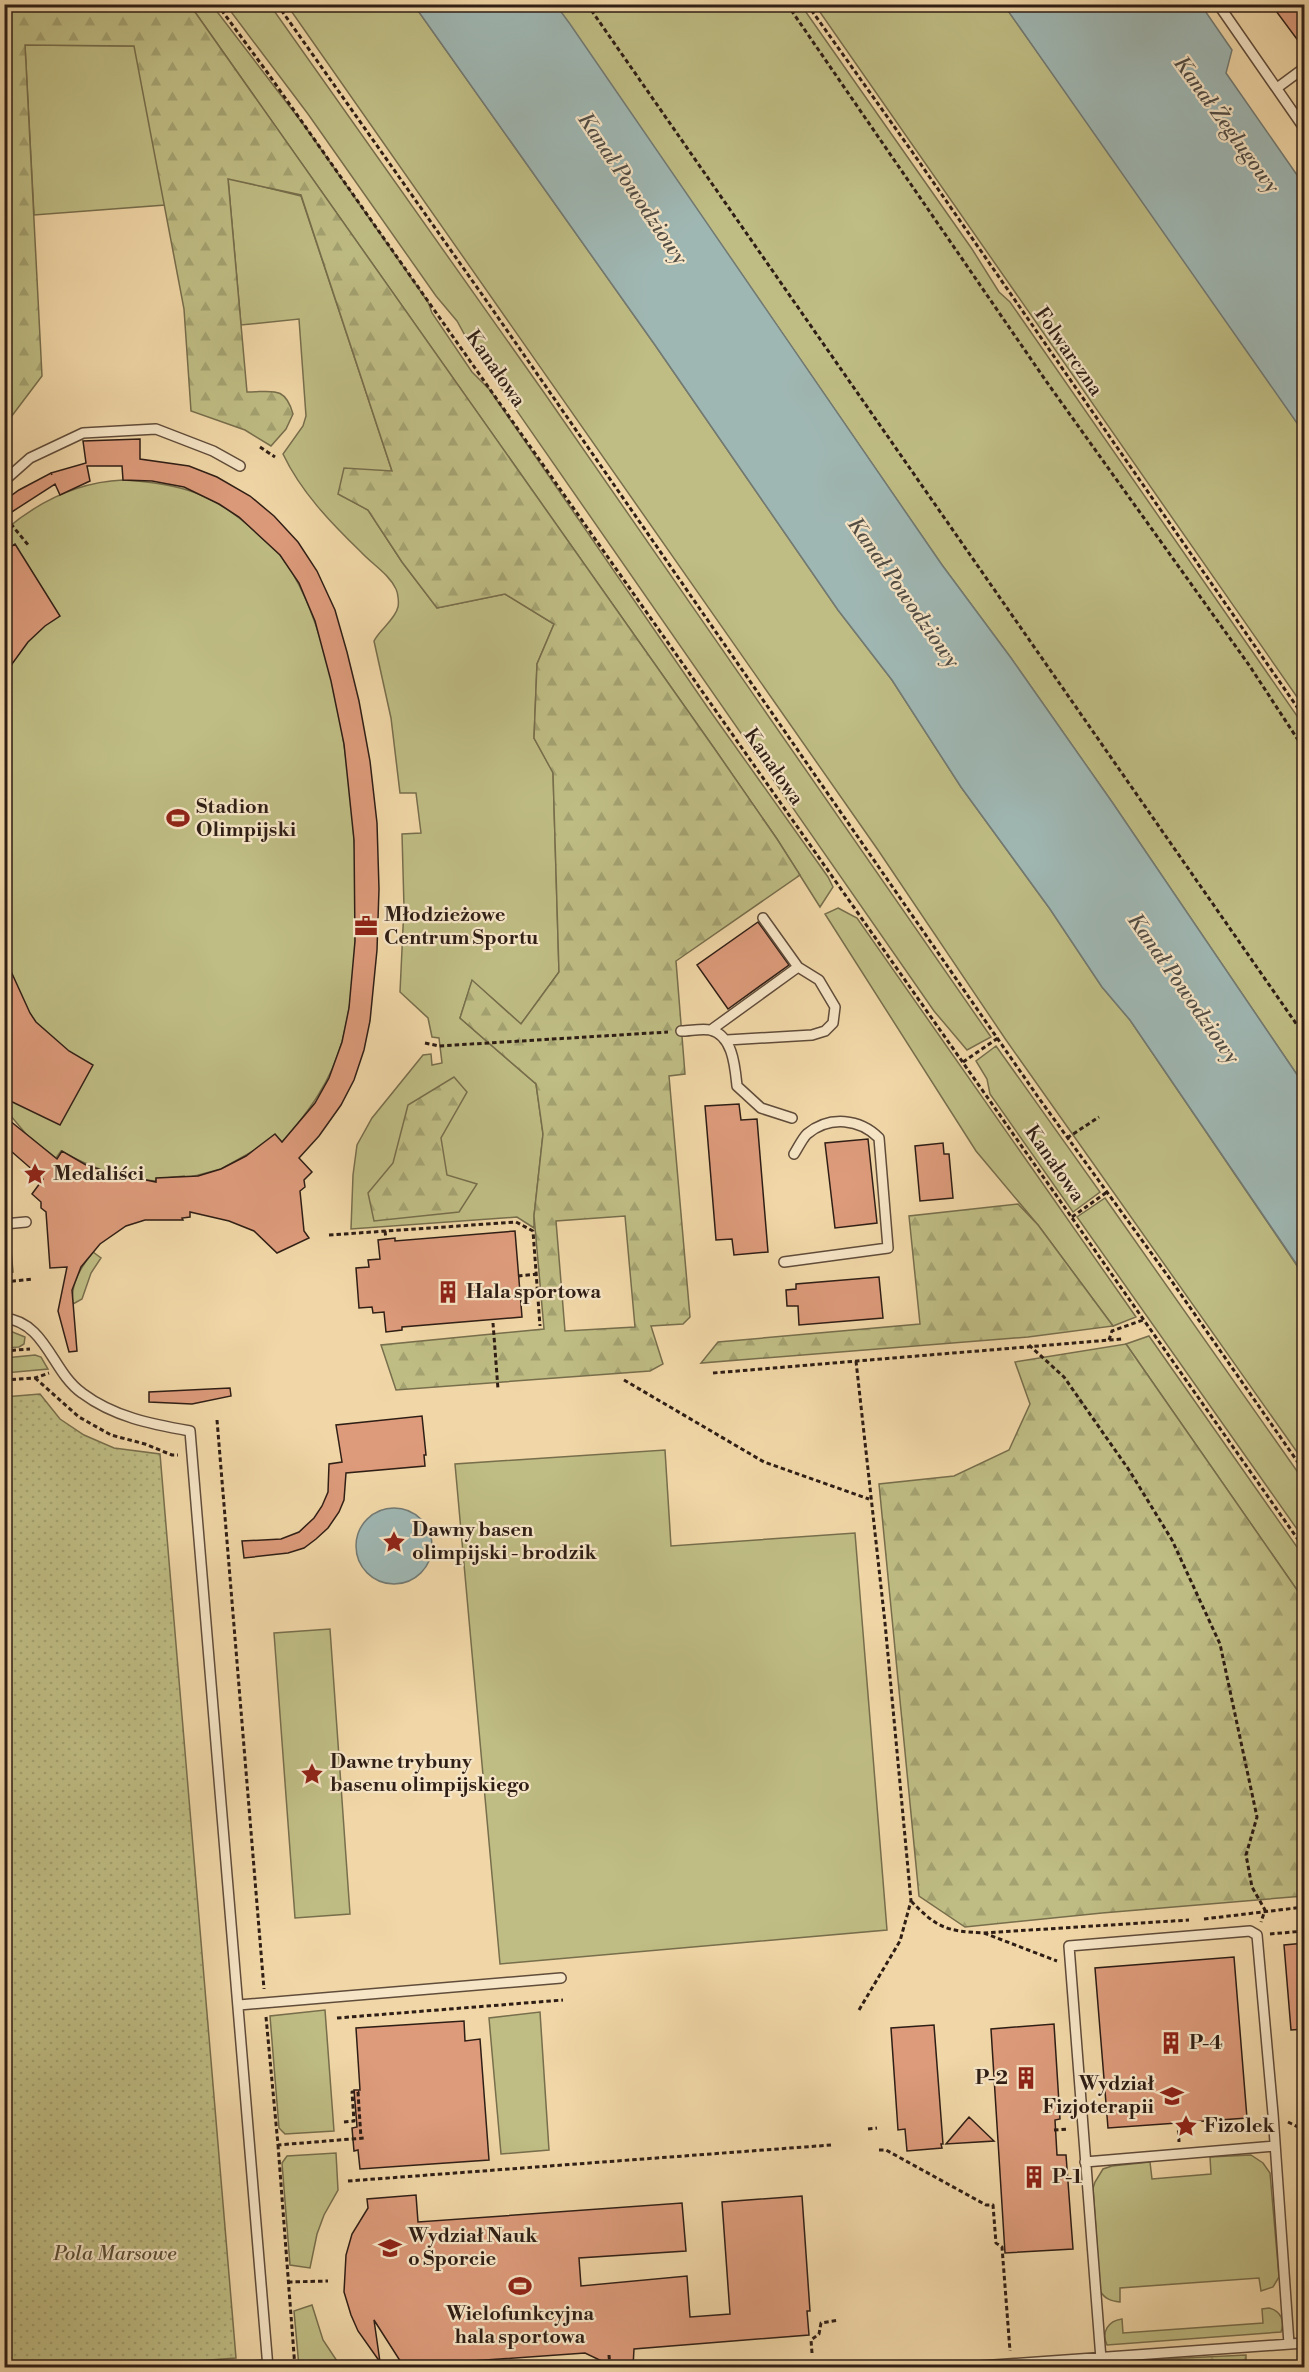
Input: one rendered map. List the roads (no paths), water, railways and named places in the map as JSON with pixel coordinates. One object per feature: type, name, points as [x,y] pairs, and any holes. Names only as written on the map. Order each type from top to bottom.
[{"type":"lane","points":[[1218,4],[1305,128]]},
{"type":"lane","points":[[1277,88],[1305,68]]},
{"type":"lane","points":[[4,481],[30,458],[82,433],[156,429],[213,451],[240,466]]},
{"type":"lane","points":[[711,1030],[726,1040],[792,1038],[812,1035],[825,1030],[833,1023],[835,1007],[819,980],[798,967],[763,918]]},
{"type":"lane","points":[[681,1031],[711,1030],[798,967]]},
{"type":"lane","points":[[726,1040],[735,1065],[737,1086],[761,1108],[792,1118]]},
{"type":"lane","points":[[784,1262],[888,1248],[879,1138],[868,1128],[856,1123],[840,1122],[824,1125],[807,1135],[794,1154]]},
{"type":"lane","points":[[4,1224],[26,1222]]},
{"type":"lane","points":[[4,1318],[12,1319],[40,1337],[59,1370],[80,1392],[110,1411],[158,1425],[190,1431],[268,2366],[224,2367]]},
{"type":"lane","points":[[1101,2358],[1069,1946],[1250,1931],[1257,1935],[1289,2344]]},
{"type":"lane","points":[[239,2005],[561,1978]]},
{"type":"lane","points":[[1085,2162],[1275,2146]]},
{"type":"lane","points":[[907,2367],[966,2367],[1305,2343]]},
{"type":"water","name":"Kanał Powodziowy","points":[[414,5],[556,5],[570,24],[942,565],[1011,658],[1112,802],[1304,1085],[1304,1275],[1130,1020],[1102,987],[1050,909],[961,787],[892,680],[838,610],[655,345]]},
{"type":"water","name":"Kanał Żeglugowy","points":[[1004,5],[1201,5],[1232,50],[1226,73],[1304,185],[1304,433]]},
{"type":"water","points":[[394,1508],[409,1511],[421,1519],[429,1531],[432,1546],[429,1561],[421,1573],[409,1581],[394,1584],[379,1581],[367,1573],[359,1561],[356,1546],[359,1531],[367,1519],[379,1511]]},
{"type":"place","name":"Stadion Olimpijski","points":[[178,818]]},
{"type":"place","name":"Młodzieżowe Centrum Sportu","points":[[366,926]]},
{"type":"place","name":"Medaliści","points":[[35,1174]]},
{"type":"place","name":"Hala sportowa","points":[[448,1292]]},
{"type":"place","name":"Dawny basen olimpijski - brodzik","points":[[394,1542]]},
{"type":"place","name":"Dawne trybuny basenu olimpijskiego","points":[[312,1774]]},
{"type":"place","name":"P-4","points":[[1171,2043]]},
{"type":"place","name":"P-2","points":[[1026,2078]]},
{"type":"place","name":"Wydział Fizjoterapii","points":[[1172,2096]]},
{"type":"place","name":"Fizolek","points":[[1186,2126]]},
{"type":"place","name":"P-1","points":[[1034,2177]]},
{"type":"place","name":"Wydział Nauk o Sporcie","points":[[390,2248]]},
{"type":"place","name":"Wielofunkcyjna hala sportowa","points":[[520,2286]]},
{"type":"park label","name":"Pola Marsowe","points":[[115,2254]]}]
